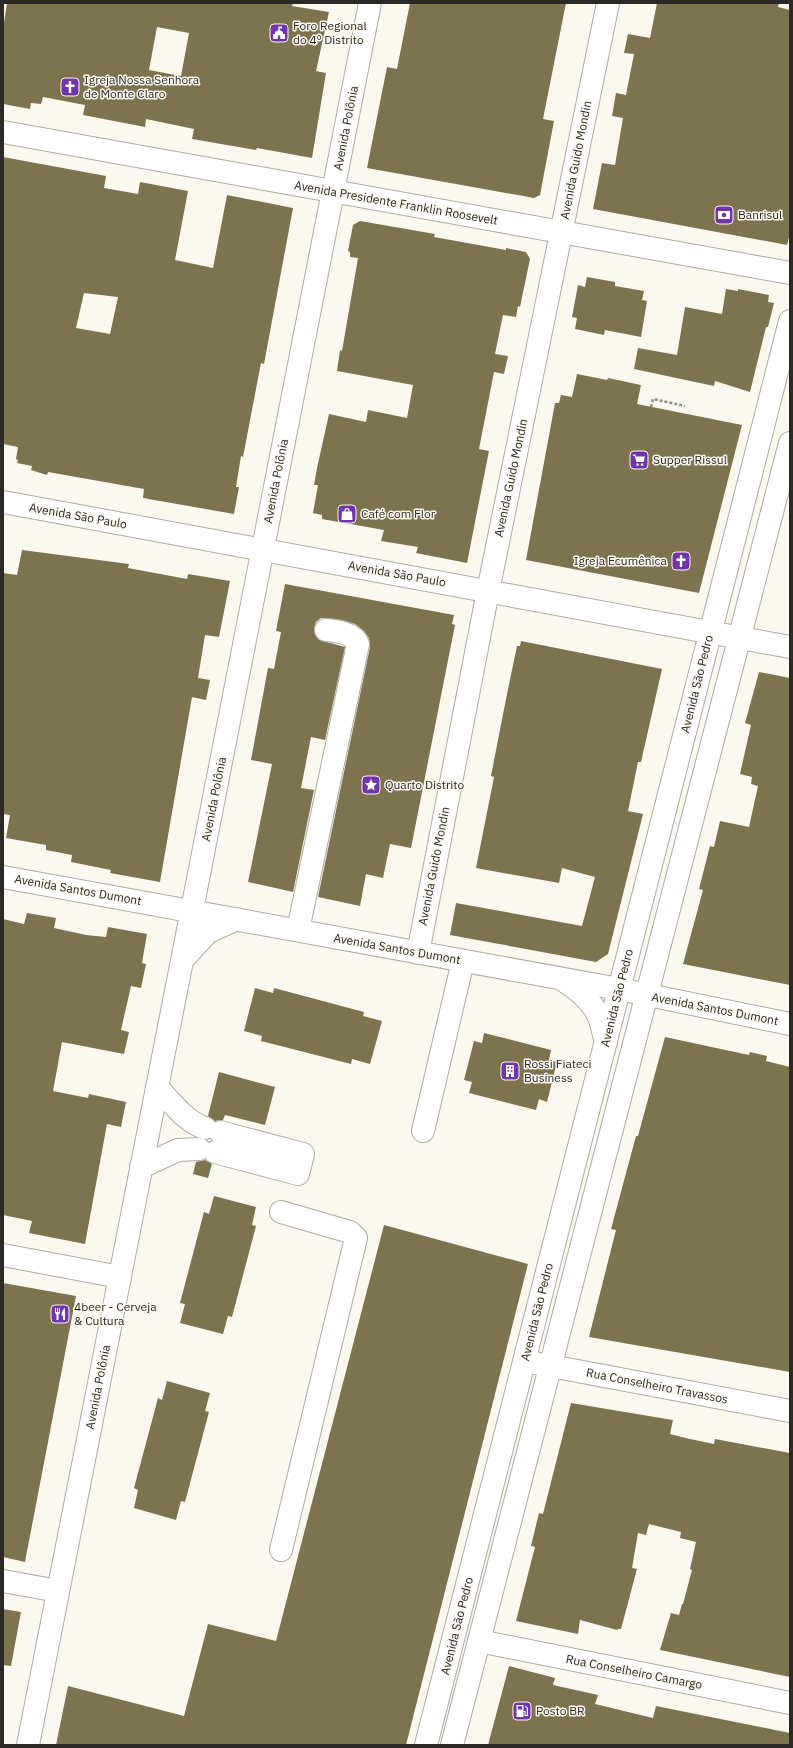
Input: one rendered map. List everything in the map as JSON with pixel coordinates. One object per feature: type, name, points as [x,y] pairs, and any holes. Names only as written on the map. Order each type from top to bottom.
[{"type":"street","name":"Avenida Polônia","points":[[28,1745],[370,3]]},
{"type":"street","name":"Avenida Guido Mondin","points":[[418,953],[488,591],[608,3]]},
{"type":"street","name":"Avenida Presidente Franklin Roosevelt","points":[[3,132],[790,273]]},
{"type":"street","name":"Avenida São Pedro","points":[[426,1745],[790,321]]},
{"type":"street","name":"Avenida São Pedro","points":[[452,1745],[790,443]]},
{"type":"street","name":"Avenida São Paulo","points":[[3,502],[790,647]]},
{"type":"street","points":[[298,930],[358,644],[357,640],[351,636],[326,630]]},
{"type":"street","name":"Avenida Santos Dumont","points":[[3,877],[619,989],[790,1024]]},
{"type":"street","points":[[183,959],[208,932],[237,919]]},
{"type":"street","points":[[423,1131],[463,961]]},
{"type":"street","points":[[560,979],[579,992],[590,1003],[599,1016],[606,1042]]},
{"type":"street","points":[[158,1088],[184,1115],[203,1142]]},
{"type":"street","points":[[184,1115],[199,1126],[203,1142]]},
{"type":"street","points":[[141,1167],[203,1142]]},
{"type":"street","points":[[281,1212],[350,1232],[356,1238],[281,1550]]},
{"type":"street","points":[[3,1255],[120,1277]]},
{"type":"street","name":"Rua Conselheiro Travassos","points":[[524,1361],[790,1411]]},
{"type":"street","points":[[3,1580],[58,1591]]},
{"type":"street","name":"Rua Conselheiro Camargo","points":[[479,1641],[790,1703]]},
{"type":"path","points":[[651,407],[653,399],[686,406]]},
{"type":"building","points":[[7,3],[293,3],[292,6],[329,12],[316,71],[326,73],[312,158],[257,148],[256,150],[192,139],[194,129],[146,119],[145,127],[83,115],[85,105],[43,97],[41,104],[31,103],[30,109],[3,104],[3,29]],"holes":[[[157,27],[189,33],[181,76],[149,70]]]},
{"type":"building","points":[[410,3],[566,3],[543,119],[554,121],[540,195],[534,198],[367,168],[387,67],[397,69]]},
{"type":"building","points":[[657,3],[779,3],[778,7],[790,10],[790,233],[787,245],[593,209],[602,163],[615,165],[623,118],[612,116],[616,93],[626,95],[634,54],[624,53],[628,34],[650,38]]},
{"type":"building","points":[[3,157],[106,176],[104,188],[138,194],[140,182],[188,191],[175,260],[213,268],[227,195],[293,208],[264,364],[261,363],[243,457],[241,456],[236,487],[239,487],[234,514],[143,498],[144,489],[48,472],[47,475],[31,470],[32,466],[17,463],[18,460],[16,459],[18,447],[3,444]],"holes":[[[84,293],[118,297],[110,334],[76,328]]]},
{"type":"building","points":[[360,221],[435,234],[434,237],[506,250],[506,248],[526,252],[530,259],[520,307],[518,306],[516,317],[503,315],[495,354],[508,356],[504,374],[494,372],[479,449],[489,451],[467,563],[416,553],[418,547],[381,541],[384,530],[322,519],[322,515],[313,513],[318,485],[314,485],[329,414],[366,422],[368,410],[407,418],[413,385],[337,371],[340,350],[342,351],[358,258],[350,257],[350,252],[348,251],[353,225]]},
{"type":"building","points":[[587,277],[615,282],[615,286],[644,291],[642,300],[647,301],[641,337],[605,330],[604,335],[575,329],[577,318],[572,317],[578,285],[585,287]]},
{"type":"building","points":[[726,289],[738,291],[738,289],[769,295],[768,302],[774,303],[768,327],[766,327],[750,392],[715,381],[714,386],[634,369],[638,348],[677,355],[685,307],[722,314]]},
{"type":"building","points":[[577,374],[607,380],[608,378],[641,385],[637,404],[742,425],[699,593],[526,560],[555,403],[559,403],[561,395],[572,397]]},
{"type":"building","points":[[22,550],[129,564],[128,568],[187,579],[188,574],[230,581],[219,637],[205,635],[198,678],[210,680],[206,700],[192,697],[160,882],[110,873],[111,870],[71,862],[72,855],[46,850],[46,845],[6,838],[10,815],[3,814],[3,573],[17,575]]},
{"type":"building","points":[[285,584],[454,615],[452,624],[455,625],[411,848],[390,844],[383,878],[366,874],[360,906],[318,897],[370,647],[369,638],[364,631],[355,624],[342,620],[321,618],[316,622],[314,628],[315,635],[319,640],[345,647],[325,740],[311,737],[301,788],[314,790],[293,892],[248,882],[272,764],[251,760],[268,668],[274,669],[281,632],[276,631]]},
{"type":"building","points":[[521,641],[662,669],[641,762],[638,762],[628,811],[643,814],[608,954],[596,962],[450,935],[456,903],[582,926],[595,877],[562,868],[559,883],[476,868],[494,777],[491,776],[507,694],[517,646],[520,646]]},
{"type":"building","points":[[759,672],[790,678],[790,985],[683,964],[703,890],[699,889],[710,846],[714,847],[720,821],[749,827],[758,786],[751,784],[752,777],[740,774],[751,725],[745,723]]},
{"type":"building","points":[[27,913],[56,918],[54,928],[86,935],[106,937],[108,927],[147,934],[142,963],[146,964],[141,988],[131,986],[121,1030],[129,1032],[124,1054],[62,1042],[53,1091],[88,1098],[89,1094],[126,1102],[121,1127],[107,1124],[85,1244],[29,1233],[32,1221],[3,1215],[3,919],[24,924]]},
{"type":"building","points":[[255,988],[273,993],[274,988],[364,1012],[363,1016],[382,1021],[370,1064],[352,1059],[351,1064],[261,1041],[262,1036],[244,1031]]},
{"type":"building","name":"Rossi Fiateci Business","points":[[484,1033],[551,1050],[549,1060],[557,1062],[547,1102],[539,1099],[536,1110],[469,1093],[472,1082],[464,1080],[474,1041],[482,1043]]},
{"type":"building","points":[[665,1037],[749,1055],[750,1052],[767,1056],[766,1061],[790,1067],[790,1372],[589,1337],[616,1230],[611,1229]]},
{"type":"building","points":[[219,1072],[275,1087],[265,1125],[225,1115],[223,1120],[215,1121],[208,1116]]},
{"type":"building","points":[[205,1160],[212,1164],[208,1178],[193,1174],[196,1162]]},
{"type":"building","points":[[214,1196],[256,1207],[252,1225],[256,1226],[232,1317],[228,1316],[223,1334],[180,1323],[185,1304],[180,1303],[204,1212],[209,1214]]},
{"type":"building","points":[[384,1225],[528,1264],[406,1745],[56,1745],[68,1686],[184,1716],[208,1624],[276,1641]]},
{"type":"building","points":[[3,1283],[76,1296],[25,1562],[3,1557]]},
{"type":"building","points":[[167,1381],[210,1393],[205,1411],[209,1412],[185,1502],[181,1501],[176,1520],[134,1508],[138,1490],[134,1488],[158,1398],[162,1400]]},
{"type":"building","points":[[571,1403],[673,1420],[670,1434],[690,1439],[714,1444],[715,1439],[790,1453],[790,1677],[660,1650],[671,1613],[679,1615],[683,1604],[692,1570],[690,1569],[696,1542],[680,1538],[681,1532],[649,1524],[646,1535],[638,1533],[632,1568],[637,1569],[621,1629],[617,1630],[580,1620],[578,1634],[516,1621],[535,1547],[531,1546],[539,1513],[543,1514]]},
{"type":"building","points":[[3,1609],[21,1612],[11,1666],[3,1665]]},
{"type":"building","points":[[509,1666],[555,1678],[553,1685],[598,1695],[595,1704],[653,1718],[656,1706],[790,1733],[790,1745],[488,1745]]},
{"type":"place","name":"Foro Regional do 4º Distrito","points":[[279,33]]},
{"type":"place","name":"Igreja Nossa Senhora de Monte Claro","points":[[70,87]]},
{"type":"place","name":"Banrisul","points":[[724,215]]},
{"type":"place","name":"Supper Rissul","points":[[639,460]]},
{"type":"place","name":"Café com Flor","points":[[347,514]]},
{"type":"place","name":"Igreja Ecumênica","points":[[681,561]]},
{"type":"place","name":"Quarto Distrito","points":[[371,785]]},
{"type":"place","name":"Rossi Fiateci Business","points":[[510,1071]]},
{"type":"place","name":"4beer - Cerveja & Cultura","points":[[60,1314]]},
{"type":"place","name":"Posto BR","points":[[522,1711]]}]
